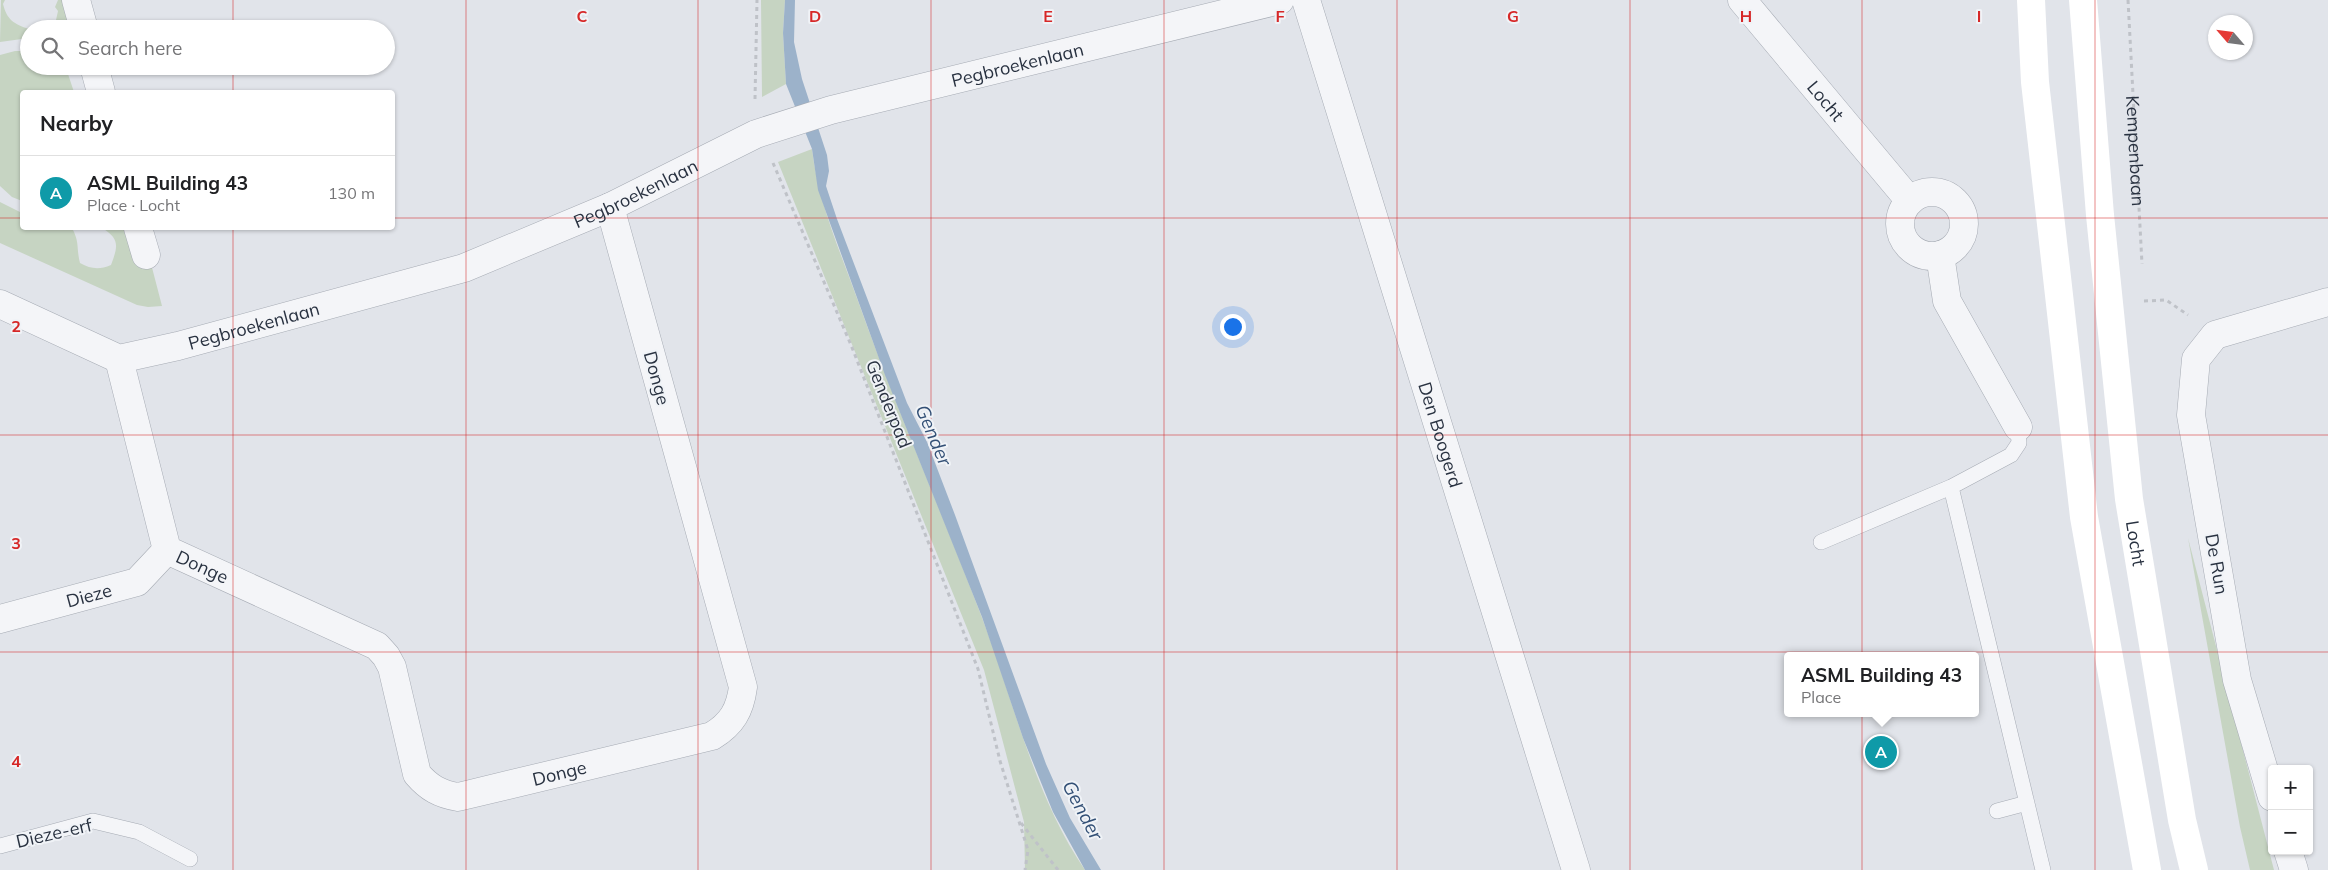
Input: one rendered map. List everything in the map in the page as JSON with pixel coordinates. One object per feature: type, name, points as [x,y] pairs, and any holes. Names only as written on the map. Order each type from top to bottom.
[{"type":"main road","points":[[2031,0],[2035,82],[2084,518],[2147,870]]},
{"type":"main road","name":"Locht","points":[[2083,0],[2100,215],[2129,499],[2182,820],[2194,870]]},
{"type":"street","points":[[76,0],[82,20]]},
{"type":"street","name":"Pegbroekenlaan","points":[[119,359],[178,346],[464,268],[610,207],[756,134],[781,125],[831,110],[1280,0]]},
{"type":"street","name":"Den Boogerd","points":[[1306,0],[1576,870]]},
{"type":"street","name":"Locht","points":[[1742,0],[1910,201]]},
{"type":"street","points":[[97,75],[101,90]]},
{"type":"street","points":[[1931,192],[1942,194],[1952,199],[1960,208],[1964,219],[1963,231],[1958,242],[1950,250],[1940,255],[1930,256],[1919,253],[1904,240],[1900,220],[1910,201],[1919,194],[1931,192]]},
{"type":"street","name":"Donge","points":[[119,359],[167,550],[377,646],[386,656],[392,667],[416,774],[428,786],[442,794],[458,797],[712,736],[725,728],[735,716],[741,702],[743,687],[610,207]]},
{"type":"street","points":[[139,230],[146,255]]},
{"type":"street","points":[[1940,255],[1947,301],[2018,427]]},
{"type":"street","points":[[2215,335],[2328,302]]},
{"type":"street","points":[[0,304],[119,359]]},
{"type":"street","name":"De Run","points":[[2215,335],[2196,359],[2191,415],[2237,680],[2268,783]]},
{"type":"street","name":"Dieze","points":[[0,619],[136,582],[167,550]]},
{"type":"street","points":[[2289,855],[2294,870]]},
{"type":"lane","points":[[1821,542],[1951,487],[2011,455],[2019,443],[2018,427]]},
{"type":"lane","points":[[1951,487],[2043,870]]},
{"type":"lane","points":[[1997,811],[2027,803]]},
{"type":"lane","name":"Dieze-erf","points":[[0,846],[93,821],[139,832],[190,859]]},
{"type":"path","name":"Genderpad","points":[[757,0],[756,134],[784,187],[933,549],[978,669],[1000,761],[1028,850],[1025,870]]},
{"type":"path","name":"Kempenbaan","points":[[2128,0],[2142,272]]},
{"type":"path","points":[[2143,291],[2144,301],[2166,300],[2215,335]]},
{"type":"path","points":[[1019,820],[1058,870]]},
{"type":"green space","points":[[1,0],[5,0],[3,4],[9,18],[20,25],[20,39],[0,42]]},
{"type":"green space","points":[[58,0],[66,0],[72,20],[56,20],[58,11],[55,7]]},
{"type":"green space","points":[[761,0],[785,0],[783,33],[786,84],[762,97]]},
{"type":"green space","points":[[20,51],[20,75],[68,75],[73,90],[20,90],[20,200],[12,197],[0,186],[0,55]]},
{"type":"green space","points":[[812,149],[819,188],[837,245],[981,615],[1038,778],[1051,810],[1085,870],[1025,870],[1024,822],[984,670],[778,162]]},
{"type":"green space","points":[[0,202],[20,212],[20,230],[73,230],[77,241],[80,263],[91,268],[103,268],[111,265],[116,244],[112,236],[105,230],[128,230],[149,256],[162,306],[148,307],[137,305],[0,243]]},
{"type":"green space","points":[[2188,538],[2268,847],[2268,855],[2270,855],[2274,870],[2250,870],[2240,827]]},
{"type":"water","points":[[785,0],[795,0],[794,42],[802,79],[827,155],[829,171],[826,186],[837,219],[907,403],[927,442],[955,515],[1046,764],[1070,818],[1101,870],[1085,870],[1053,812],[1023,738],[982,617],[885,375],[818,190],[812,149],[786,84],[783,33]]},
{"type":"place","name":"ASML Building 43","points":[[1881,752]]},
{"type":"water label","name":"Gender","points":[[934,435]]},
{"type":"water label","name":"Gender","points":[[1083,810]]}]
